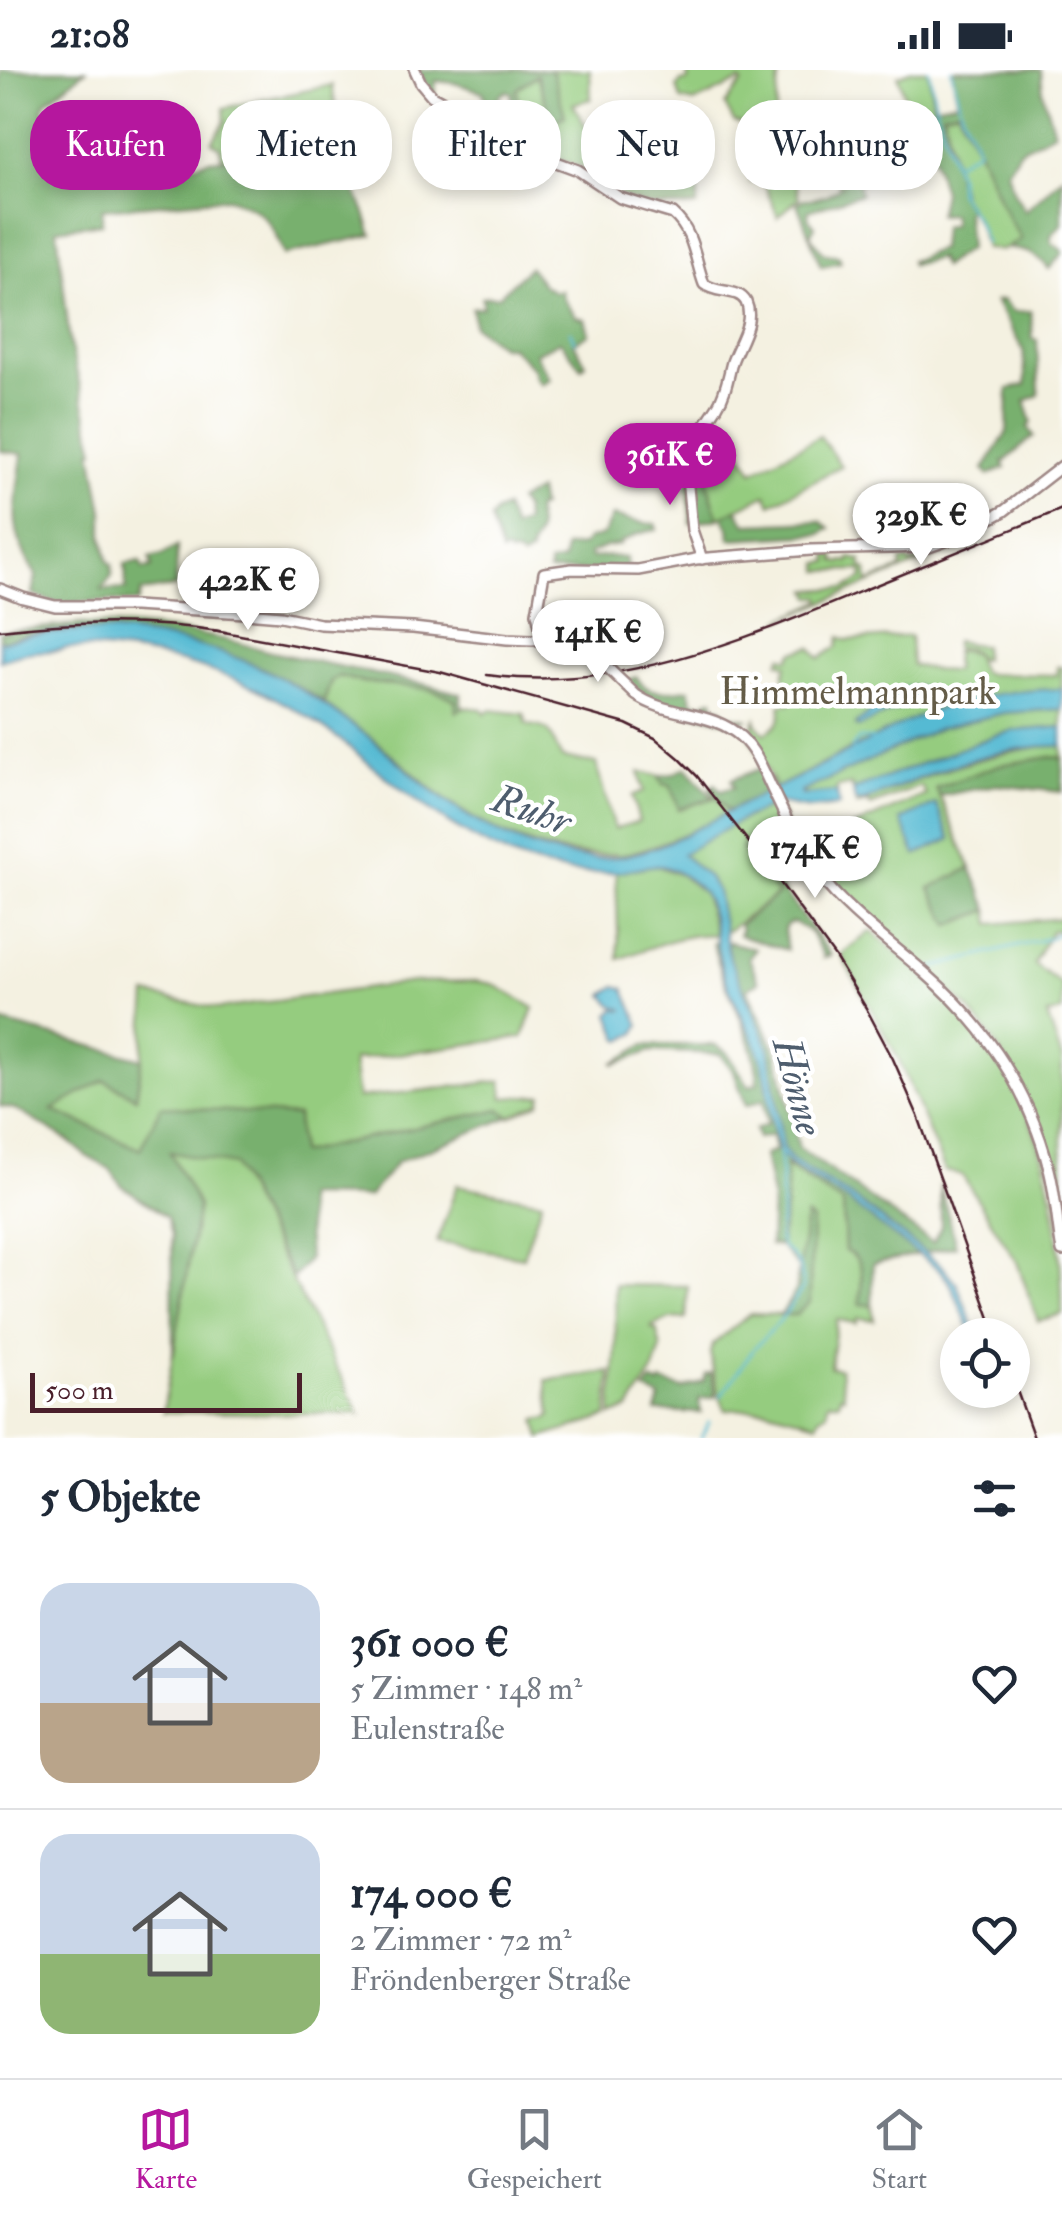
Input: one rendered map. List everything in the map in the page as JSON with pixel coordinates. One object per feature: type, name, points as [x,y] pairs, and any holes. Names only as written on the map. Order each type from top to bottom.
[{"type":"main road","points":[[414,70],[432,96],[482,115],[508,144],[578,170],[620,198],[673,214],[692,243],[704,284],[745,300],[747,328],[722,396],[682,459],[696,559]]},
{"type":"main road","points":[[543,639],[537,613],[544,573],[647,569],[696,559],[822,549],[917,549],[942,544],[1004,511],[1062,466]]},
{"type":"main road","points":[[0,589],[55,606],[166,608],[494,638],[566,638],[584,645],[636,695],[654,706],[727,727],[753,750],[809,860],[838,898],[951,996],[1000,1056],[1024,1100],[1043,1148],[1062,1251]]},
{"type":"green space","points":[[0,70],[86,70],[48,100],[30,100],[30,190],[201,190],[201,162],[221,159],[221,190],[355,190],[372,235],[284,255],[265,218],[228,198],[102,209],[102,223],[57,229],[70,343],[95,450],[92,451],[103,511],[103,537],[112,564],[112,575],[102,590],[126,589],[125,564],[140,561],[143,569],[152,567],[150,558],[177,546],[176,587],[141,592],[138,603],[56,603],[33,595],[36,575],[17,530],[22,454],[0,451]]},
{"type":"green space","points":[[417,70],[552,70],[560,100],[545,100],[537,75],[517,89],[518,100],[511,100],[512,93],[507,91],[499,100],[485,100],[483,92],[436,81],[434,96]]},
{"type":"green space","points":[[552,70],[590,70],[591,99],[573,104],[581,118],[581,167],[561,160],[564,116]]},
{"type":"green space","points":[[687,70],[780,70],[777,100],[735,100],[735,122],[725,105],[740,81],[700,100],[681,100],[677,87],[688,81]]},
{"type":"green space","points":[[912,70],[928,70],[932,100],[906,100],[898,76]]},
{"type":"green space","points":[[952,70],[1041,70],[1054,132],[1019,151],[1007,171],[1025,211],[1062,176],[1062,224],[1051,236],[1062,254],[1049,269],[1031,254],[1007,248],[1021,239],[958,109],[943,113],[943,104],[957,101]]},
{"type":"green space","points":[[537,75],[545,100],[517,100],[516,89]]},
{"type":"green space","points":[[332,85],[335,100],[262,100]]},
{"type":"green space","points":[[958,108],[1003,207],[1022,239],[1002,250],[985,248],[977,222],[961,195],[943,112]]},
{"type":"green space","points":[[943,113],[961,195],[968,207],[969,248],[942,267],[938,258],[911,265],[910,261],[940,249],[942,227],[953,224],[951,214],[938,215],[943,192]]},
{"type":"green space","points":[[221,128],[221,153],[212,142]]},
{"type":"green space","points":[[614,190],[699,190],[697,206],[652,206]]},
{"type":"green space","points":[[767,190],[797,190],[799,198],[778,217]]},
{"type":"green space","points":[[860,190],[861,194],[808,211],[815,226],[810,235],[824,253],[839,256],[841,262],[821,266],[797,204],[831,192]]},
{"type":"green space","points":[[529,267],[544,286],[555,292],[561,290],[576,317],[585,319],[589,334],[574,343],[586,364],[582,368],[560,341],[535,353],[550,379],[541,384],[533,368],[510,346],[501,346],[474,326],[472,308],[483,307],[482,297],[499,296]]},
{"type":"green space","points":[[1003,300],[1013,312],[1031,311],[1033,339],[1037,340],[1039,395],[1025,401],[1032,423],[1028,427],[1034,436],[1003,463],[1006,468],[988,475],[984,469],[1007,432],[1008,389],[1026,385],[1023,350],[995,301]]},
{"type":"green space","points":[[718,414],[722,420],[707,440],[705,462],[719,518],[691,523],[687,483],[694,481],[697,469],[690,448]]},
{"type":"green space","points":[[722,420],[753,471],[820,436],[841,466],[771,504],[766,495],[719,518],[709,487],[705,451],[712,429]]},
{"type":"green space","points":[[538,491],[541,507],[536,508],[538,532],[531,553],[522,558],[507,551],[501,553],[490,519],[505,508],[513,528],[525,522],[518,501]]},
{"type":"green space","points":[[737,509],[746,524],[820,521],[830,528],[821,534],[730,539],[723,516]]},
{"type":"green space","points":[[612,516],[656,524],[657,529],[589,554],[591,558],[626,558],[627,570],[549,572],[549,564],[563,561],[565,547],[582,546],[588,539],[603,535]]},
{"type":"green space","points":[[963,538],[966,544],[780,620],[822,601],[821,597],[812,597],[809,590],[846,588],[863,578],[862,570],[820,571],[820,563],[829,562],[828,553],[835,554],[835,561],[841,563],[849,562],[850,558],[861,560],[868,583],[898,570],[901,562],[930,558],[943,552],[941,547]]},
{"type":"green space","points":[[81,624],[152,628],[220,638],[461,694],[463,707],[456,712],[455,700],[435,691],[339,676],[331,681],[324,702],[274,674],[227,655],[130,633],[62,631],[0,642],[0,632]]},
{"type":"green space","name":"Himmelmannpark","points":[[910,636],[912,665],[954,671],[955,641],[983,646],[983,659],[979,660],[976,654],[969,649],[956,651],[974,654],[982,672],[988,674],[1057,675],[1057,667],[1062,667],[1062,689],[985,696],[934,710],[776,788],[749,735],[756,719],[765,733],[774,727],[779,721],[780,705],[790,703],[792,686],[785,686],[787,665],[779,662],[782,656],[789,659],[793,652],[811,647],[820,658],[837,647],[840,637],[847,640]]},
{"type":"green space","points":[[339,676],[434,691],[455,700],[456,711],[463,707],[482,709],[485,713],[490,710],[524,714],[527,725],[548,730],[562,758],[596,763],[614,829],[639,821],[632,796],[644,792],[639,772],[659,776],[663,784],[670,785],[679,809],[716,797],[728,812],[674,838],[617,856],[572,853],[529,844],[450,803],[330,708],[324,702],[331,680]]},
{"type":"green space","points":[[637,677],[653,690],[689,689],[693,702],[706,704],[713,699],[714,705],[723,709],[723,715],[747,719],[736,725],[664,705],[638,691],[628,680]]},
{"type":"green space","points":[[1062,709],[1062,727],[994,736],[853,790],[851,785],[837,787],[837,792],[800,794],[940,728],[1004,713]]},
{"type":"green space","points":[[1062,746],[1062,758],[1050,757],[936,788],[971,868],[930,888],[951,925],[989,910],[991,924],[1062,918],[1062,930],[1051,931],[1034,964],[1062,985],[1062,1012],[1047,1015],[1062,1059],[1062,1233],[1054,1179],[1018,1081],[991,1037],[966,1006],[838,892],[815,863],[829,855],[854,871],[845,830],[926,795],[921,786],[870,806],[857,802],[980,759]]},
{"type":"green space","points":[[1062,758],[1062,792],[997,785],[939,796],[936,788],[999,765]]},
{"type":"green space","points":[[686,767],[712,797],[710,788],[715,784],[721,791],[734,787],[731,780],[759,769],[776,788],[728,811],[716,797],[679,809],[670,785],[663,784],[659,776]]},
{"type":"green space","points":[[776,804],[784,818],[746,841],[778,894],[723,934],[717,891],[709,878],[681,854]]},
{"type":"green space","points":[[783,819],[786,826],[753,850],[831,955],[823,958],[810,932],[794,922],[784,929],[787,950],[739,935],[739,925],[778,894],[742,849],[746,841]]},
{"type":"green space","points":[[655,865],[681,875],[704,893],[715,935],[678,939],[619,959],[616,872]]},
{"type":"green space","points":[[971,868],[989,910],[950,925],[930,888]]},
{"type":"green space","points":[[871,931],[962,1012],[997,1057],[1016,1091],[1043,1161],[1052,1198],[1062,1314],[1038,1321],[1017,1262],[962,1175],[945,1171],[898,1058],[841,955]]},
{"type":"green space","points":[[713,942],[756,949],[749,958],[759,982],[747,989],[776,1050],[799,1148],[933,1243],[941,1226],[940,1184],[956,1246],[873,1264],[872,1305],[860,1304],[860,1266],[845,1251],[843,1204],[786,1165],[787,1196],[780,1246],[770,1245],[772,1197],[764,1155],[775,1151],[772,1135],[758,1138],[755,1129],[768,1124],[763,1100],[746,1106],[734,1072],[720,1054],[651,1051],[614,1063],[644,1045],[715,1045],[727,1052],[749,1086],[758,1083],[751,1047]]},
{"type":"green space","points":[[413,982],[493,984],[534,1008],[523,1037],[353,1060],[358,1098],[502,1081],[504,1098],[542,1095],[540,1103],[510,1117],[500,1109],[299,1153],[297,1117],[140,1149],[51,1110],[104,1080],[136,1097],[147,994],[218,1009]]},
{"type":"green space","points":[[0,1022],[142,1059],[136,1097],[104,1080],[52,1110],[140,1149],[161,1106],[297,1116],[300,1153],[500,1109],[510,1117],[397,1162],[368,1197],[305,1196],[309,1258],[293,1278],[234,1165],[170,1152],[198,1206],[173,1357],[172,1235],[167,1217],[69,1141],[15,1109],[0,1106]]},
{"type":"green space","points":[[169,1151],[234,1165],[360,1414],[163,1412],[198,1206]]},
{"type":"green space","points":[[785,1165],[843,1204],[845,1251],[860,1266],[860,1303],[872,1305],[874,1320],[837,1320],[830,1367],[840,1369],[844,1396],[840,1395],[839,1402],[828,1402],[827,1412],[817,1423],[766,1409],[725,1410],[710,1352],[713,1344],[750,1314],[796,1315],[806,1217],[798,1267],[780,1246],[787,1196]]},
{"type":"green space","points":[[457,1185],[542,1201],[523,1257],[437,1242]]},
{"type":"green space","points":[[806,1216],[812,1220],[810,1302],[796,1315],[781,1315],[796,1290]]},
{"type":"green space","points":[[615,1285],[688,1286],[686,1318],[652,1326],[661,1348],[654,1370],[629,1409],[611,1416],[616,1346]]},
{"type":"green space","points":[[611,1372],[607,1417],[541,1438],[536,1420],[551,1415],[546,1380]]},
{"type":"green space","points":[[711,1373],[716,1397],[699,1399],[701,1413],[656,1411],[660,1398],[645,1390],[652,1381],[683,1389],[704,1381],[706,1374]]},
{"type":"water","points":[[89,630],[132,633],[176,640],[259,667],[329,708],[439,796],[482,824],[534,847],[590,858],[631,854],[670,841],[933,711],[991,695],[1062,689],[1062,709],[1004,713],[940,728],[801,792],[837,792],[839,806],[809,809],[777,803],[682,854],[709,878],[717,891],[729,957],[769,1047],[783,1148],[792,1160],[857,1201],[942,1266],[957,1284],[970,1318],[965,1318],[951,1285],[940,1271],[781,1155],[761,1058],[723,973],[707,900],[690,881],[660,866],[588,873],[549,868],[488,846],[406,793],[317,723],[216,673],[143,654],[105,649],[67,648],[24,653],[0,661],[0,642]]},
{"type":"water","points":[[906,687],[919,687],[942,698],[912,704],[856,726],[886,697]]},
{"type":"water","points":[[1062,727],[1062,746],[986,756],[855,802],[853,790],[994,736]]},
{"type":"water","points":[[936,804],[951,839],[916,855],[901,820]]},
{"type":"water","points":[[616,986],[624,988],[640,1025],[635,1034],[622,1040],[610,1014],[615,1009],[625,1010],[612,1005],[604,995]]},
{"type":"waterway","points":[[929,70],[959,193],[976,219],[985,243]]},
{"type":"waterway","points":[[951,70],[961,111],[977,147],[956,162]]},
{"type":"waterway","points":[[570,331],[575,342]]},
{"type":"waterway","points":[[852,748],[859,739],[872,739]]},
{"type":"waterway","points":[[928,969],[1050,938],[1062,931]]},
{"type":"waterway","name":"Hönne","points":[[754,1348],[803,1288],[798,1265],[782,1248],[779,1238],[780,1151]]},
{"type":"waterway","points":[[721,1396],[753,1350]]},
{"type":"waterway","points":[[701,1438],[709,1422]]},
{"type":"railway","points":[[487,675],[536,679],[585,676],[680,658],[773,627],[1062,509]]},
{"type":"railway","points":[[0,630],[113,623],[226,632]]},
{"type":"railway","points":[[213,630],[440,672],[626,724],[655,738],[679,758],[776,877],[835,957],[866,1008],[918,1116],[990,1318]]},
{"type":"railway","points":[[1023,1408],[1034,1438]]},
{"type":"water label","name":"Ruhr","points":[[532,809]]}]
